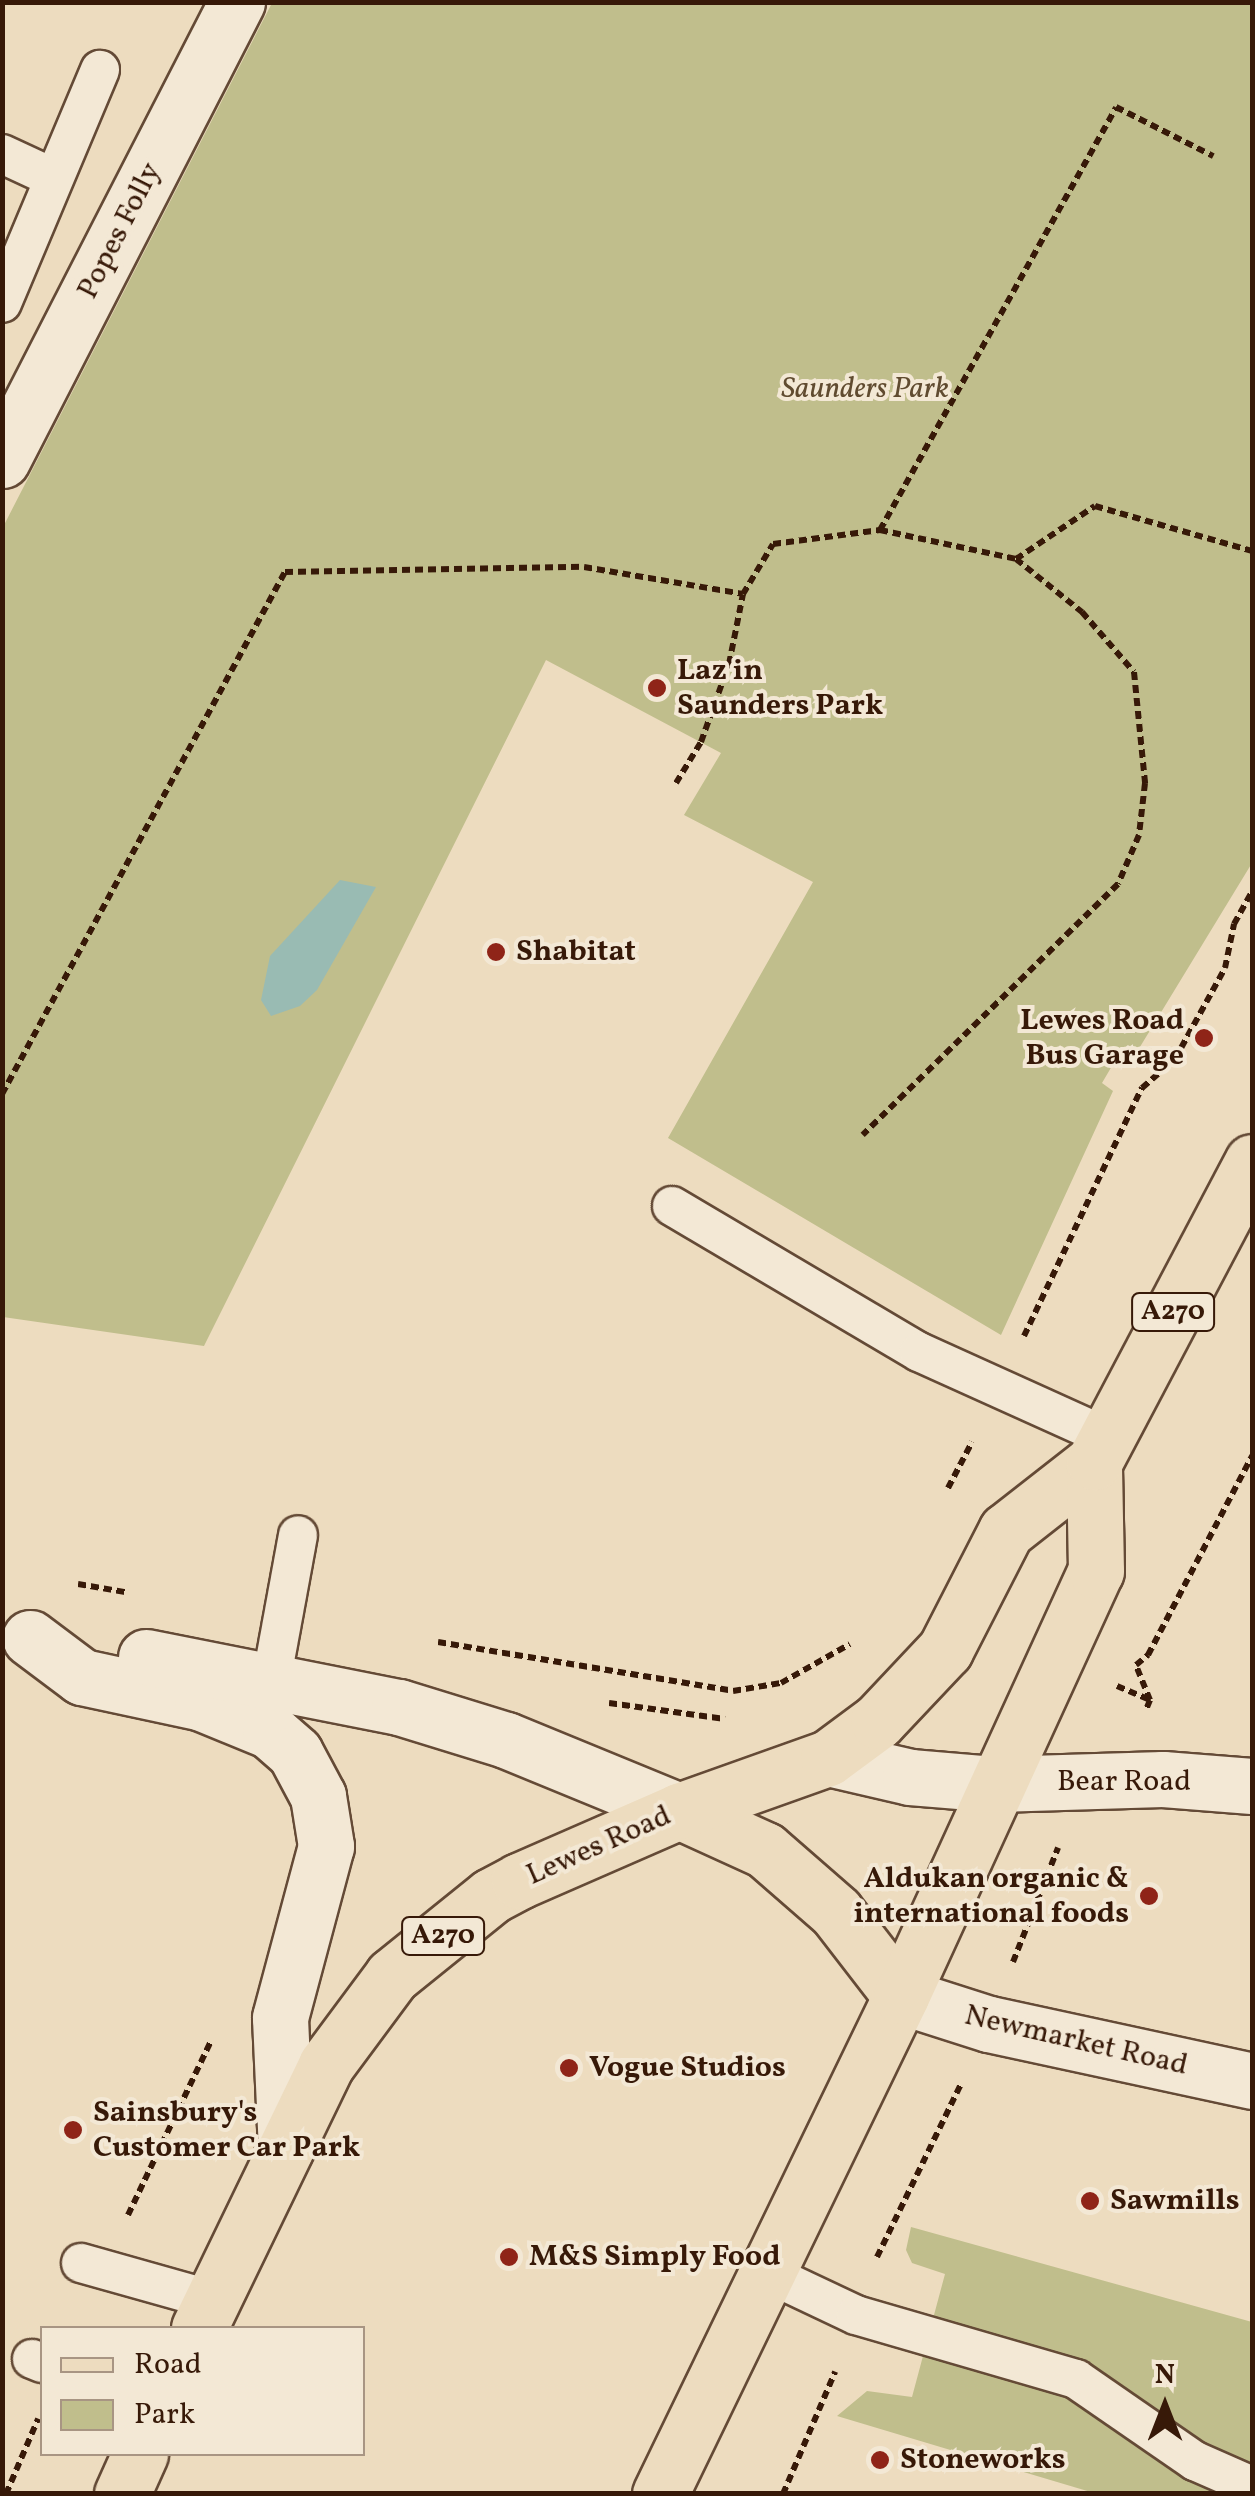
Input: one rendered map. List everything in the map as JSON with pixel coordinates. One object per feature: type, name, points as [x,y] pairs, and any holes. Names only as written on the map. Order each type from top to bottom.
[{"type":"main road","name":"Lewes Road","points":[[206,2314],[286,2148],[351,2026],[411,1959],[491,1896],[678,1812],[828,1758],[878,1721],[945,1650],[1006,1531],[1100,1449],[1252,1162]]},
{"type":"main road","name":"Lewes Road","points":[[660,2494],[901,1996],[1096,1571],[1100,1449]]},
{"type":"main road","points":[[678,1812],[764,1850],[836,1912],[901,1996]]},
{"type":"main road","points":[[122,2494],[139,2456]]},
{"type":"street","name":"Popes Folly","points":[[2,460],[237,2]]},
{"type":"street","points":[[16,1636],[272,1677],[506,1740],[678,1812]]},
{"type":"street","points":[[16,1636],[82,1677],[202,1703],[270,1731],[295,1753],[318,1796],[326,1846],[280,2018],[286,2148]]},
{"type":"street","name":"Bear Road","points":[[828,1758],[910,1776],[996,1784],[1162,1779],[1252,1786]]},
{"type":"street","name":"Newmarket Road","points":[[901,1996],[989,2024],[1252,2082]]},
{"type":"lane","points":[[2,302],[100,70]]},
{"type":"lane","points":[[2,154],[54,178]]},
{"type":"lane","points":[[672,1206],[887,1335],[1000,1388],[1100,1449]]},
{"type":"lane","points":[[272,1677],[298,1535]]},
{"type":"lane","points":[[82,2263],[206,2314]]},
{"type":"lane","points":[[767,2273],[856,2315],[1076,2379],[1194,2461],[1252,2486]]},
{"type":"path","points":[[880,530],[1116,106],[1214,156]]},
{"type":"path","points":[[1016,559],[1096,506],[1252,551]]},
{"type":"path","points":[[676,783],[702,742],[743,594],[773,544],[880,530],[1016,559],[1082,612],[1134,672],[1146,783],[1139,835],[1118,884],[863,1135]]},
{"type":"path","points":[[2,1094],[284,572],[584,567],[743,594]]},
{"type":"path","points":[[946,1493],[1142,1088],[1175,1058],[1225,968],[1234,924],[1252,892]]},
{"type":"path","points":[[1150,1700],[1136,1665],[1252,1456]]},
{"type":"path","points":[[601,1702],[744,1719]]},
{"type":"path","points":[[6,2494],[40,2414]]},
{"type":"green space","name":"Saunders Park","points":[[272,3],[1252,3],[1252,863],[1132,1060],[1119,1054],[1102,1083],[1113,1091],[1001,1335],[668,1138],[813,882],[684,815],[721,753],[546,660],[204,1346],[3,1317],[3,527]]},
{"type":"green space","points":[[911,2227],[1252,2322],[1252,2493],[1094,2493],[837,2416],[867,2391],[912,2397],[945,2274],[912,2263],[906,2250]]},
{"type":"water","points":[[340,880],[376,887],[317,990],[300,1006],[271,1016],[261,1000],[270,956]]},
{"type":"place","name":"Laz in Saunders Park","points":[[657,688]]},
{"type":"place","name":"Shabitat","points":[[496,952]]},
{"type":"place","name":"Lewes Road Bus Garage","points":[[1204,1038]]},
{"type":"place","name":"Aldukan organic & international foods","points":[[1149,1896]]},
{"type":"place","name":"Vogue Studios","points":[[569,2068]]},
{"type":"place","name":"Sainsbury's Customer Car Park","points":[[73,2130]]},
{"type":"place","name":"Sawmills","points":[[1090,2201]]},
{"type":"place","name":"M&S Simply Food","points":[[509,2257]]},
{"type":"place","name":"Stoneworks","points":[[880,2460]]}]
